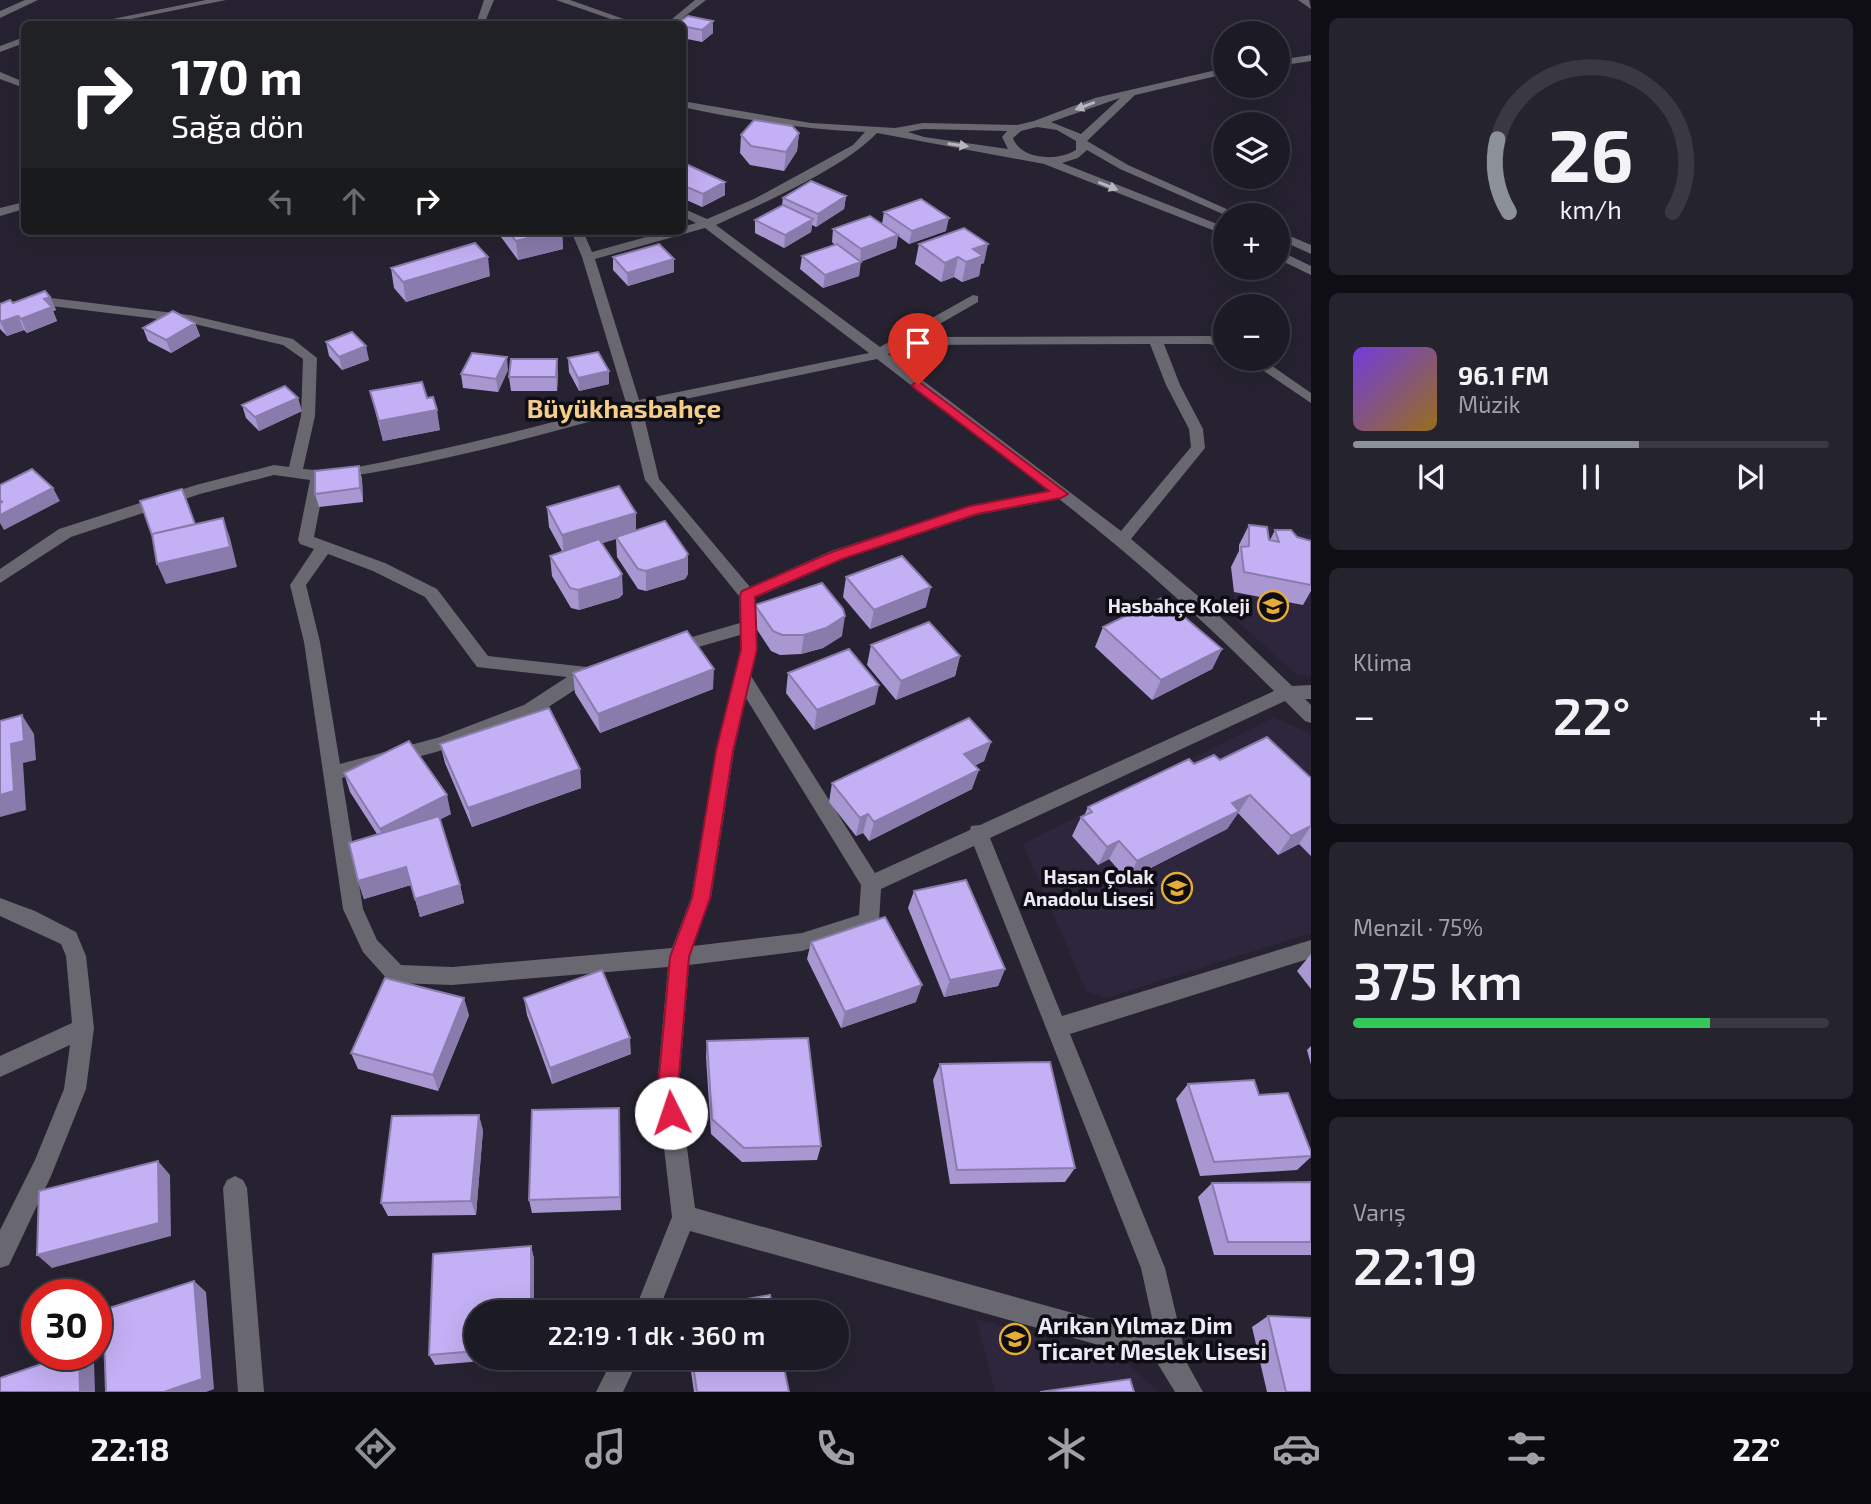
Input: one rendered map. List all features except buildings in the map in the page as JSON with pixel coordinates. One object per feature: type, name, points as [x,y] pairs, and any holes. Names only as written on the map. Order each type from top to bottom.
[{"type":"street","points":[[0,15],[33,0]]},
{"type":"street","points":[[109,21],[221,0]]},
{"type":"street","points":[[481,21],[489,0]]},
{"type":"street","points":[[561,0],[625,21]]},
{"type":"street","points":[[674,21],[701,0]]},
{"type":"street","points":[[1303,0],[1311,6]]},
{"type":"street","points":[[0,49],[21,41]]},
{"type":"street","points":[[1290,61],[1311,58]]},
{"type":"street","points":[[686,105],[741,117],[811,126],[895,131],[923,126],[1017,128],[1037,124],[1099,100],[1213,74]]},
{"type":"street","points":[[0,75],[21,84]]},
{"type":"street","points":[[1045,160],[1074,156],[1082,150],[1082,141],[1134,91]]},
{"type":"street","points":[[1037,124],[1060,127],[1125,167],[1213,206]]},
{"type":"street","points":[[1017,128],[1009,133],[1007,140],[1012,148],[1022,154]]},
{"type":"street","points":[[686,230],[707,224],[758,201],[857,147],[874,130]]},
{"type":"street","points":[[895,131],[922,140],[1022,154],[1045,160],[1213,226]]},
{"type":"street","points":[[0,212],[21,207]]},
{"type":"street","points":[[686,213],[707,224],[1122,540],[1198,605],[1311,716]]},
{"type":"street","points":[[579,235],[589,257],[634,405],[652,480],[747,595],[749,649],[725,751],[701,898],[679,957],[668,1087],[684,1217],[651,1300]]},
{"type":"street","points":[[589,257],[668,235]]},
{"type":"street","points":[[1290,240],[1311,250]]},
{"type":"street","points":[[1290,260],[1311,271]]},
{"type":"street","points":[[0,577],[65,533],[196,490],[274,470],[318,476],[377,468],[445,454],[634,405],[861,360],[877,354],[973,299]]},
{"type":"street","points":[[51,302],[190,318],[288,342],[310,358],[312,386],[306,438],[294,472]]},
{"type":"street","points":[[899,341],[1213,341]]},
{"type":"street","points":[[1122,540],[1198,448],[1196,429],[1172,385],[1156,342]]},
{"type":"street","points":[[1270,371],[1311,399]]},
{"type":"street","points":[[318,476],[306,540],[379,567],[431,593],[483,662],[587,673]]},
{"type":"street","points":[[747,595],[837,555],[975,510],[1061,494]]},
{"type":"street","points":[[324,547],[298,585],[312,642],[353,909],[369,946],[396,974],[452,976],[679,957],[803,942],[869,921],[871,884],[742,676]]},
{"type":"street","points":[[654,654],[748,626]]},
{"type":"street","points":[[333,773],[443,743],[530,710],[587,673],[614,665]]},
{"type":"street","points":[[871,884],[978,832],[1286,693],[1311,692]]},
{"type":"street","points":[[978,832],[1153,1268],[1175,1370]]},
{"type":"street","points":[[0,907],[28,917],[69,938],[76,956],[83,1028],[75,1090],[43,1168],[0,1256]]},
{"type":"street","points":[[1056,1028],[1311,949]]},
{"type":"street","points":[[0,1067],[83,1028]]},
{"type":"street","points":[[235,1188],[251,1392]]},
{"type":"street","points":[[684,1217],[1164,1351],[1190,1392]]},
{"type":"street","points":[[609,1392],[620,1370]]},
{"type":"shaded area","name":"Hasbahçe Koleji","points":[[1247,522],[1311,535],[1311,676],[1297,675],[1236,620],[1231,567]]},
{"type":"shaded area","name":"Hasan Çolak Anadolu Lisesi","points":[[1274,717],[1311,734],[1311,933],[1106,998],[1086,991],[1023,844]]},
{"type":"shaded area","name":"Arıkan Yılmaz Dim Ticaret Meslek Lisesi","points":[[976,1319],[1121,1358],[1159,1392],[995,1392]]},
{"type":"place","name":"Hasbahçe Koleji","points":[[1273,606]]},
{"type":"place","name":"Hasan Çolak Anadolu Lisesi","points":[[1177,888]]},
{"type":"place","name":"Arıkan Yılmaz Dim Ticaret Meslek Lisesi","points":[[1015,1339]]},
{"type":"district","name":"Büyükhasbahçe","points":[[624,409]]},
{"type":"route","points":[[671,1113],[668,1087],[679,957],[701,898],[725,751],[749,649],[747,595],[837,555],[975,510],[1061,494],[918,385]]}]
